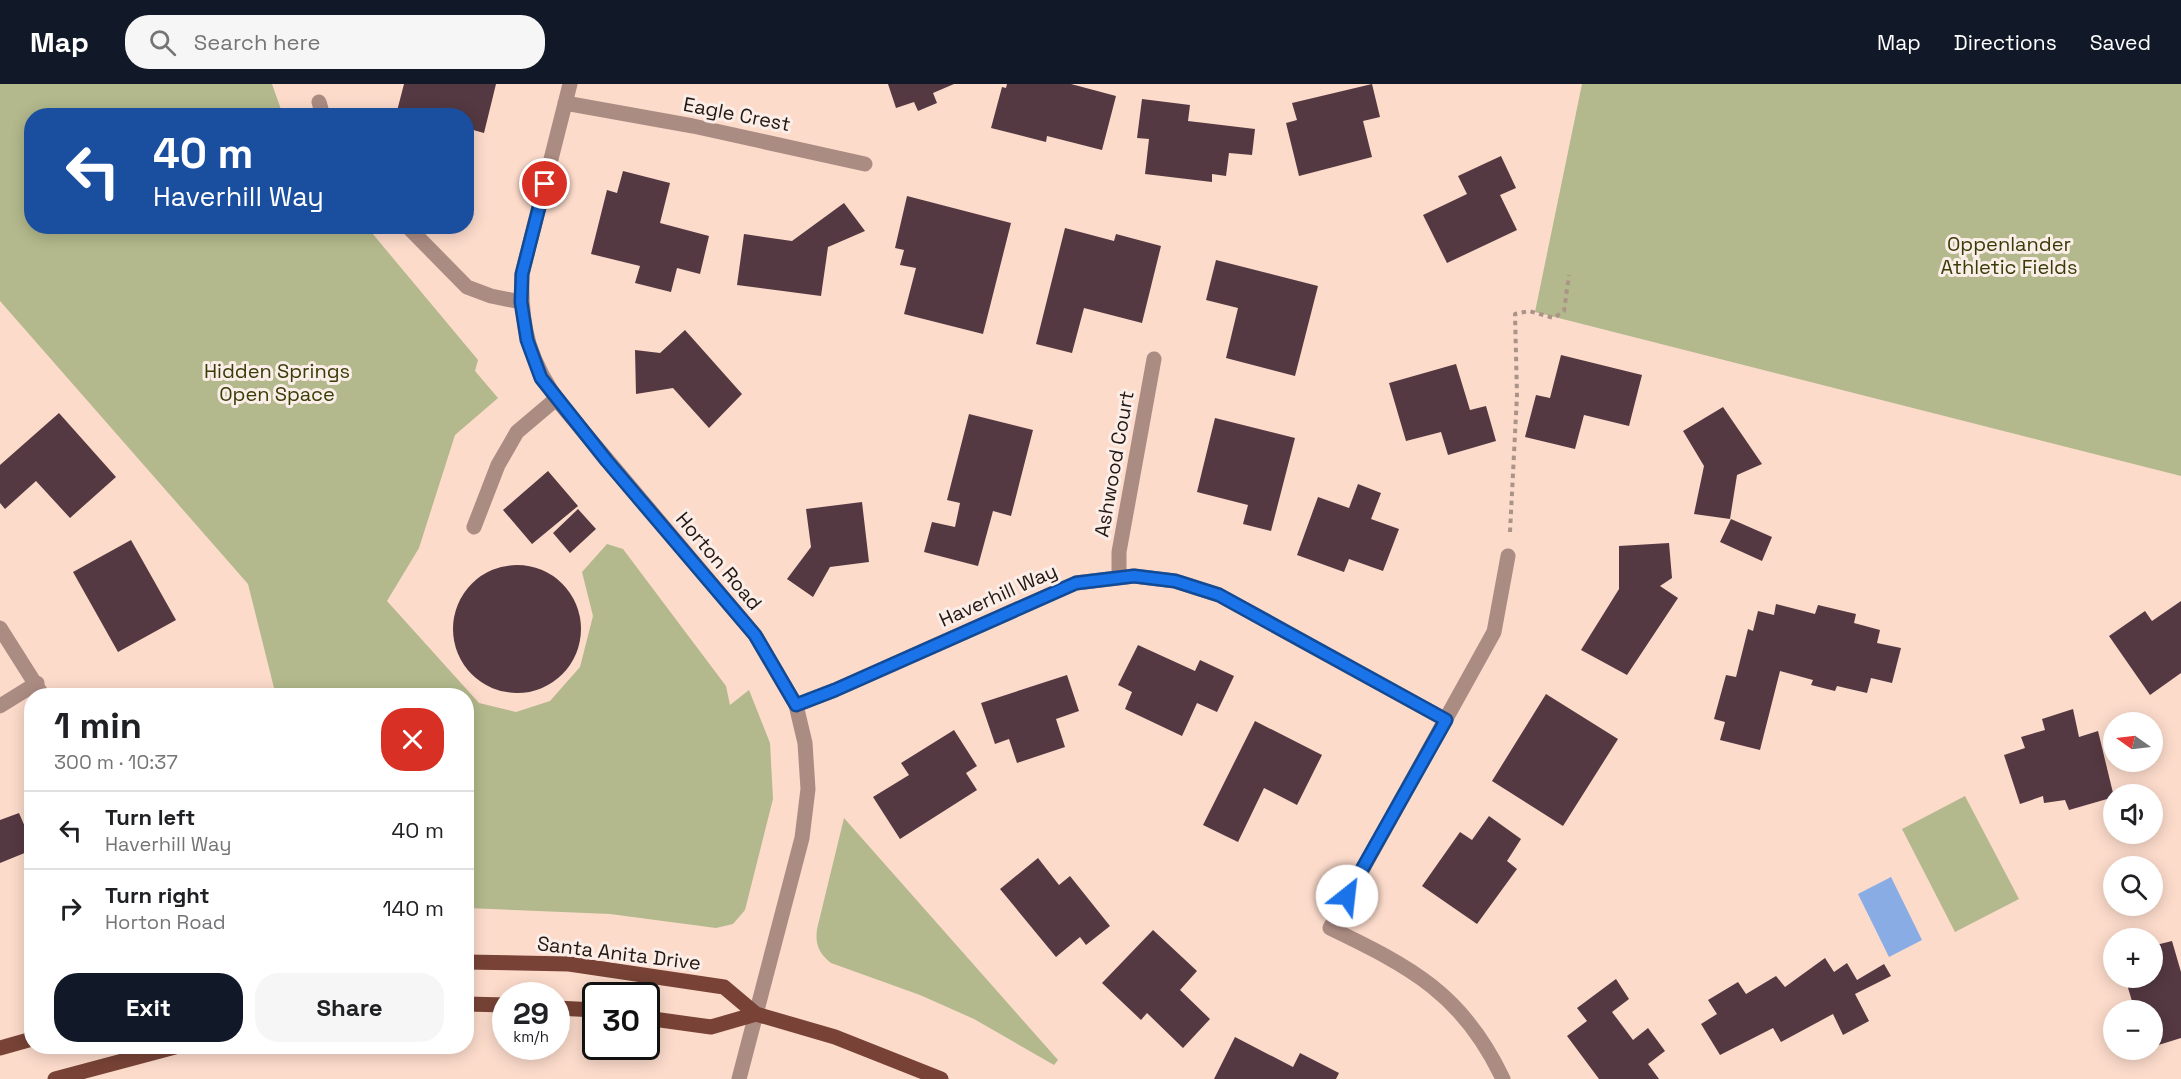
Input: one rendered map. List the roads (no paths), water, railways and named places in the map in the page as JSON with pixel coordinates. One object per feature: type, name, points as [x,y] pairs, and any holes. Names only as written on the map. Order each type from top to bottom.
[{"type":"main road","name":"Santa Anita Drive","points":[[474,962],[569,964],[724,987],[756,1014],[835,1037],[941,1079]]},
{"type":"main road","points":[[474,1004],[492,1005]]},
{"type":"main road","points":[[660,1020],[711,1028],[756,1014]]},
{"type":"main road","points":[[0,1048],[24,1042]]},
{"type":"main road","points":[[55,1079],[149,1054]]},
{"type":"street","name":"Horton Road","points":[[570,84],[522,274],[521,302],[527,340],[541,378],[556,399],[755,635],[796,705],[805,743],[808,789],[802,838],[739,1079]]},
{"type":"street","name":"Eagle Crest","points":[[566,103],[704,128],[865,165]]},
{"type":"street","points":[[415,234],[467,287],[491,296],[521,302]]},
{"type":"street","name":"Ashwood Court","points":[[1119,578],[1119,552],[1154,359]]},
{"type":"street","points":[[474,527],[498,465],[517,432],[556,399]]},
{"type":"street","points":[[1503,1079],[1471,1024],[1446,996],[1419,975],[1330,928],[1494,632],[1508,556]]},
{"type":"street","name":"Haverhill Way","points":[[796,705],[835,690],[1076,583],[1119,578],[1175,581],[1219,595],[1446,720]]},
{"type":"street","points":[[0,628],[39,688]]},
{"type":"street","points":[[0,706],[24,696]]},
{"type":"water","points":[[1891,877],[1922,940],[1889,957],[1858,894]]},
{"type":"park label","name":"Oppenlander Athletic Fields","points":[[2009,256]]},
{"type":"park label","name":"Hidden Springs Open Space","points":[[277,382]]}]
